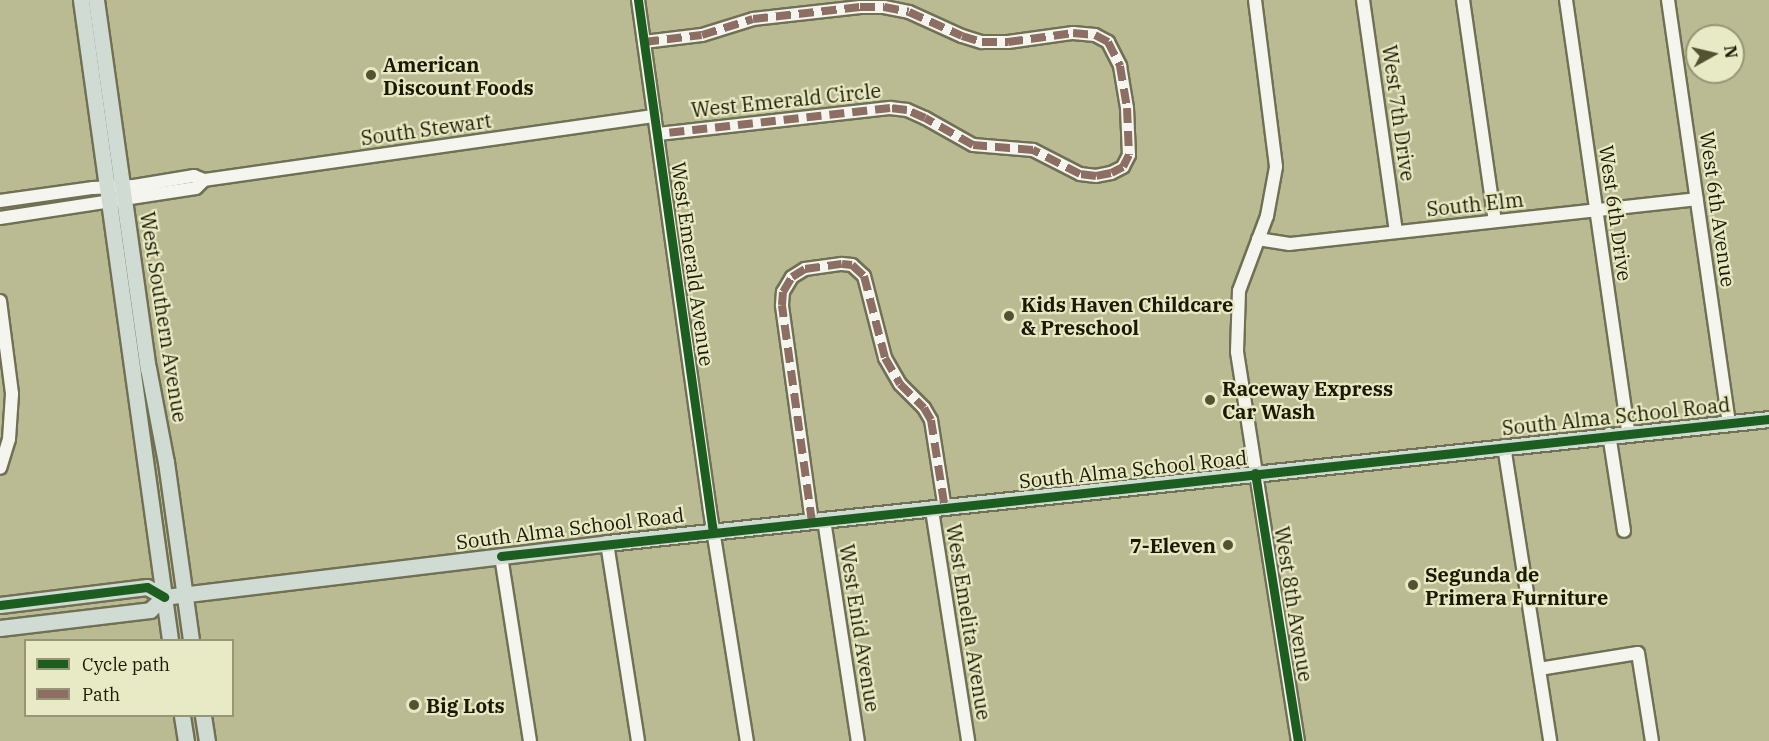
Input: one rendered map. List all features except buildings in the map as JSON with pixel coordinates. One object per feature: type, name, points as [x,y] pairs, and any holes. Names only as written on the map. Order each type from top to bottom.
[{"type":"main road","name":"West Southern Avenue","points":[[81,0],[162,566],[170,639]]},
{"type":"main road","name":"West Southern Avenue","points":[[96,0],[191,639]]},
{"type":"main road","name":"South Alma School Road","points":[[0,605],[147,587],[164,597],[184,595],[607,543],[938,509],[1628,432],[1769,419]]},
{"type":"main road","name":"South Alma School Road","points":[[0,628],[150,610],[164,597]]},
{"type":"main road","points":[[182,717],[186,741]]},
{"type":"main road","points":[[203,717],[207,741]]},
{"type":"street","name":"West Emerald Avenue","points":[[638,0],[713,532],[747,741]]},
{"type":"street","name":"West 8th Avenue","points":[[1255,0],[1276,167],[1268,216],[1239,291],[1236,326],[1239,368],[1298,741]]},
{"type":"street","name":"West 7th Drive","points":[[1363,0],[1396,232]]},
{"type":"street","points":[[1463,0],[1495,221]]},
{"type":"street","name":"West 6th Drive","points":[[1566,0],[1628,432]]},
{"type":"street","name":"West 6th Avenue","points":[[1668,0],[1729,423]]},
{"type":"street","name":"West Emerald Circle","points":[[644,42],[702,35],[753,20],[861,7],[884,7],[909,12],[962,36],[982,42],[1008,42],[1073,33],[1095,35],[1108,42],[1120,66],[1127,108],[1129,155],[1123,167],[1111,173],[1096,176],[1080,174],[1033,150],[973,145],[926,118],[907,110],[890,108],[727,124],[657,134]]},
{"type":"street","name":"South Stewart","points":[[0,218],[109,203],[124,193],[194,176],[204,180],[654,116]]},
{"type":"street","name":"South Stewart","points":[[0,201],[107,187],[124,193]]},
{"type":"street","name":"South Elm","points":[[1258,239],[1290,244],[1697,199]]},
{"type":"street","name":"West Emelita Avenue","points":[[830,266],[852,265],[864,276],[885,358],[900,384],[924,408],[931,420],[938,509],[968,741]]},
{"type":"street","name":"West Enid Avenue","points":[[830,266],[805,269],[792,277],[783,292],[782,305],[858,741]]},
{"type":"street","points":[[0,301],[12,394],[9,439],[0,468]]},
{"type":"street","points":[[1609,435],[1624,531]]},
{"type":"street","points":[[1504,446],[1550,741]]},
{"type":"street","points":[[607,543],[638,741]]},
{"type":"street","points":[[501,556],[530,741]]},
{"type":"street","points":[[1539,669],[1638,653],[1652,741]]},
{"type":"marked path","points":[[644,42],[702,35],[753,19],[860,7],[884,7],[909,12],[962,36],[982,42],[1008,42],[1073,33],[1095,35],[1108,42],[1120,66],[1127,108],[1129,155],[1123,167],[1111,173],[1096,176],[1080,174],[1033,150],[973,145],[925,118],[907,110],[890,108],[657,134]]},
{"type":"marked path","points":[[812,522],[782,305],[783,292],[792,277],[805,269],[842,264],[852,265],[864,276],[885,358],[900,384],[924,408],[931,420],[945,509]]},
{"type":"cycle path","points":[[638,0],[713,532]]},
{"type":"cycle path","points":[[501,556],[1769,419]]},
{"type":"cycle path","points":[[1255,473],[1298,741]]},
{"type":"cycle path","points":[[0,605],[147,587],[164,597]]},
{"type":"place","name":"American Discount Foods","points":[[371,75]]},
{"type":"place","name":"Kids Haven Childcare & Preschool","points":[[1009,316]]},
{"type":"place","name":"Raceway Express Car Wash","points":[[1210,400]]},
{"type":"place","name":"7-Eleven","points":[[1228,545]]},
{"type":"place","name":"Segunda de Primera Furniture","points":[[1413,585]]},
{"type":"place","name":"Big Lots","points":[[414,705]]}]
